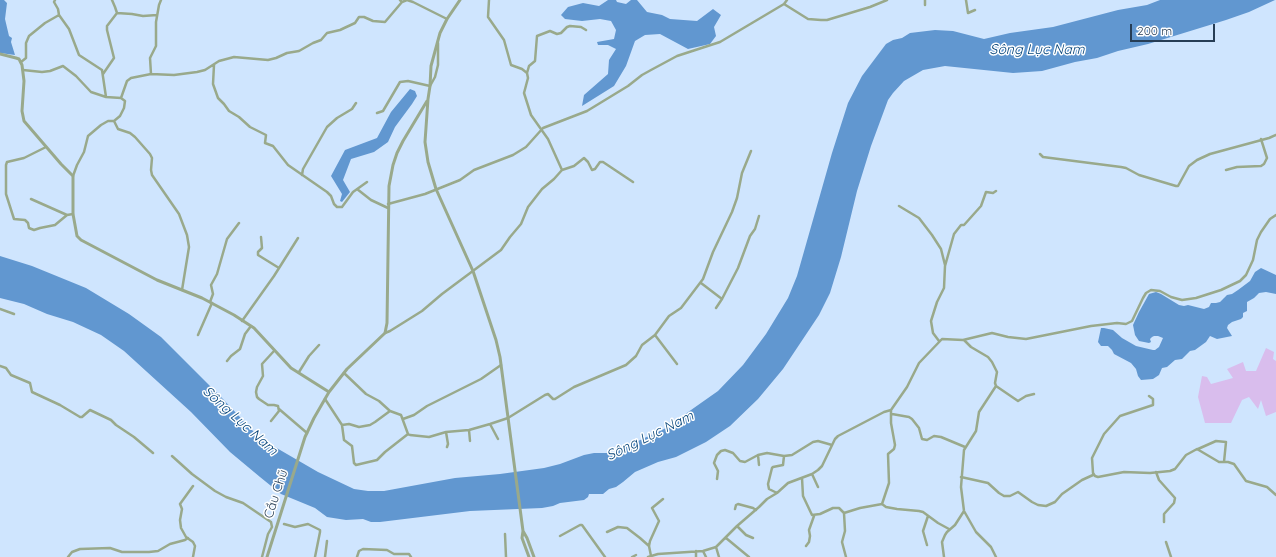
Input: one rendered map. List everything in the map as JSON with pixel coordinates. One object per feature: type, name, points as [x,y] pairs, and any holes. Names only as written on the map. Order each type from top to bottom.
[{"type":"street","points":[[55,0],[54,2],[58,9],[59,15],[69,29],[79,55],[101,69],[106,97]]},
{"type":"street","points":[[112,0],[117,13]]},
{"type":"street","points":[[151,74],[150,58],[156,46],[156,22],[161,0]]},
{"type":"street","points":[[121,98],[129,79],[151,74],[191,74],[202,71],[224,60],[234,57],[268,60],[276,58],[287,53],[299,51],[321,40],[327,33],[340,30],[355,23],[359,17],[364,17],[372,21],[385,22],[401,1],[407,0],[413,2],[447,19]]},
{"type":"street","points":[[460,0],[447,19],[438,39],[430,66],[430,86],[425,142],[428,162],[436,189],[473,271],[496,340],[500,357],[510,442],[523,531],[522,538],[529,557]]},
{"type":"street","points":[[489,0],[488,17],[504,40],[511,65],[522,69],[527,73]]},
{"type":"street","points":[[357,189],[371,200],[388,206],[426,194],[460,180],[474,170],[513,155],[526,147],[542,129],[587,111],[628,86],[642,75],[677,56],[720,42],[784,4],[787,0]]},
{"type":"street","points":[[784,4],[808,19],[827,20],[870,7],[887,0]]},
{"type":"street","points":[[925,0],[925,5]]},
{"type":"street","points":[[966,0],[968,13],[975,10]]},
{"type":"street","points":[[103,74],[114,58],[107,26],[117,13]]},
{"type":"street","points":[[117,13],[142,16],[157,15]]},
{"type":"street","points":[[21,62],[26,58],[26,43],[29,36],[45,23],[59,15]]},
{"type":"street","points":[[562,170],[555,152],[542,129],[532,118],[524,94],[528,78],[527,73],[529,66],[535,61],[537,36],[550,31],[557,34],[561,33],[570,26],[581,27],[586,30]]},
{"type":"street","points":[[430,86],[438,65],[438,39]]},
{"type":"street","points":[[0,54],[13,56],[21,62],[24,81],[22,118],[73,176]]},
{"type":"street","points":[[214,65],[213,84],[218,98],[229,111],[242,119],[250,127],[266,135],[265,143],[273,146],[288,165],[327,192],[337,207],[342,207],[353,192],[367,182]]},
{"type":"street","points":[[23,70],[42,72],[63,66],[76,76],[91,92],[106,97],[121,98],[125,101],[120,116],[114,121],[106,122],[88,136],[84,152],[76,165],[73,176],[73,214],[77,236],[81,240],[156,280],[211,303],[242,320],[251,326],[291,368],[329,392]]},
{"type":"street","points":[[377,113],[382,112],[400,82],[408,81],[430,86]]},
{"type":"street","points":[[385,333],[387,323],[389,186],[393,165],[403,141],[428,99]]},
{"type":"street","points":[[302,175],[303,168],[327,127],[337,118],[352,109],[356,103]]},
{"type":"street","points":[[114,121],[118,129],[130,133],[150,154],[152,158],[152,175],[179,214],[187,235],[189,247],[182,290]]},
{"type":"street","points":[[1040,154],[1043,157],[1126,168],[1139,175],[1178,186],[1189,166],[1197,160],[1210,154],[1276,135]]},
{"type":"street","points":[[1226,170],[1237,167],[1261,166],[1264,164],[1266,158],[1261,139]]},
{"type":"street","points":[[46,147],[24,158],[7,162],[6,188],[8,202],[14,219],[25,220],[28,223],[29,228],[32,230],[55,225],[67,215],[73,214]]},
{"type":"street","points":[[408,434],[412,436],[428,437],[446,432],[469,430],[490,424],[508,418],[545,395],[548,394],[553,399],[556,399],[574,387],[626,365],[636,356],[642,345],[655,335],[669,316],[681,308],[701,283],[721,233],[732,212],[737,198],[742,172],[751,151]]},
{"type":"street","points":[[385,333],[422,311],[504,247],[520,224],[528,207],[542,189],[562,170],[574,166],[582,158],[584,158],[592,170],[595,169],[600,162],[603,162],[633,182]]},
{"type":"street","points":[[939,341],[933,333],[931,321],[937,302],[944,288],[945,266],[955,232],[961,225],[964,225],[981,206],[986,192],[993,193],[996,191]]},
{"type":"street","points":[[31,199],[67,215]]},
{"type":"street","points":[[899,206],[919,218],[941,249],[945,266]]},
{"type":"street","points":[[663,499],[652,508],[659,521],[649,546],[649,556],[703,551],[716,547],[767,499],[777,494],[788,483],[812,474],[822,466],[835,439],[840,434],[891,410],[907,386],[919,363],[942,339],[963,340],[992,333],[1026,339],[1091,326],[1117,323],[1126,324],[1132,321],[1146,293],[1151,290],[1160,291],[1171,297],[1182,300],[1196,298],[1221,290],[1236,284],[1246,275],[1253,260],[1257,240],[1261,232],[1270,219],[1276,215]]},
{"type":"street","points":[[716,308],[738,268],[759,216]]},
{"type":"street","points":[[198,335],[211,303],[213,294],[211,285],[217,274],[227,239],[239,223]]},
{"type":"street","points":[[261,237],[262,248],[258,252],[258,255],[279,268]]},
{"type":"street","points":[[242,320],[279,268],[298,238]]},
{"type":"street","points":[[701,283],[722,299]]},
{"type":"street","points":[[0,309],[14,314]]},
{"type":"street","points":[[227,361],[240,349],[245,334],[251,326]]},
{"type":"street","name":"Cầu Chũ","points":[[267,557],[273,534],[307,433],[329,392],[344,373],[385,333]]},
{"type":"street","points":[[655,335],[677,364]]},
{"type":"street","points":[[963,340],[986,356],[992,362],[996,372],[996,386],[979,412],[976,430],[965,447],[961,477],[964,511],[976,532],[991,547],[996,557]]},
{"type":"street","points":[[299,372],[309,356],[319,345]]},
{"type":"street","points":[[274,351],[262,364],[263,376],[257,387],[256,395],[268,405],[276,405],[307,433]]},
{"type":"street","points":[[403,419],[481,379],[500,365]]},
{"type":"street","points":[[0,366],[6,368],[11,375],[30,383],[32,392],[60,405],[80,417],[90,410],[111,420],[153,453]]},
{"type":"street","points":[[344,373],[366,394],[379,401],[390,411],[399,414],[403,419],[408,434]]},
{"type":"street","points":[[996,386],[1018,401],[1026,396],[1034,394]]},
{"type":"street","points":[[1093,475],[1092,458],[1106,431],[1120,416],[1153,405],[1153,400],[1149,396]]},
{"type":"street","points":[[325,399],[342,425],[345,442],[352,446],[354,463],[356,465],[377,460],[408,434]]},
{"type":"street","points":[[271,422],[279,409]]},
{"type":"street","points":[[882,504],[889,483],[888,454],[895,447],[891,423],[891,410]]},
{"type":"street","points":[[342,425],[349,424],[359,427],[370,425],[390,411]]},
{"type":"street","points":[[892,414],[909,417],[912,419],[919,428],[922,439],[927,440],[934,436],[940,437],[965,447]]},
{"type":"street","points":[[490,424],[498,439]]},
{"type":"street","points":[[469,430],[470,441]]},
{"type":"street","points":[[446,432],[447,447]]},
{"type":"street","points":[[717,479],[718,471],[714,460],[718,452],[721,451],[725,450],[733,453],[742,462],[745,462],[758,455],[767,454],[784,456],[796,453],[813,442],[824,442],[832,445]]},
{"type":"street","points":[[961,477],[988,483],[999,494],[1004,496],[1010,496],[1018,492],[1032,502],[1038,505],[1046,506],[1055,502],[1062,494],[1082,480],[1093,475],[1098,477],[1124,472],[1156,472],[1174,470],[1186,455],[1216,442],[1226,442],[1224,462]]},
{"type":"street","points":[[1197,449],[1219,462],[1231,463],[1236,466],[1246,481],[1267,487],[1276,495]]},
{"type":"street","points":[[758,455],[759,465]]},
{"type":"street","points":[[172,456],[192,474],[216,491],[226,497],[243,503],[271,522],[272,527],[268,534],[262,557]]},
{"type":"street","points":[[777,494],[769,489],[768,484],[772,467],[783,465],[784,456]]},
{"type":"street","points":[[1156,472],[1159,480],[1176,498],[1174,503],[1164,514],[1164,522]]},
{"type":"street","points":[[812,474],[818,487]]},
{"type":"street","points":[[802,478],[803,496],[810,513],[814,516]]},
{"type":"street","points":[[192,557],[195,546],[180,525],[182,509],[180,504],[193,486]]},
{"type":"street","points":[[735,509],[736,505],[738,504],[756,510]]},
{"type":"street","points":[[844,513],[882,504],[886,507],[919,511],[949,529]]},
{"type":"street","points":[[814,516],[836,507],[844,513],[845,531],[842,542],[846,557]]},
{"type":"street","points":[[944,557],[943,539],[964,511]]},
{"type":"street","points":[[806,546],[809,542],[809,530],[814,516]]},
{"type":"street","points":[[927,545],[923,531],[928,516]]},
{"type":"street","points":[[284,524],[295,527],[308,524],[320,530],[316,557]]},
{"type":"street","points":[[560,536],[580,524],[604,557]]},
{"type":"street","points":[[737,526],[746,535],[754,538]]},
{"type":"street","points":[[607,532],[618,527],[627,528],[649,546]]},
{"type":"street","points":[[523,531],[534,557]]},
{"type":"street","points":[[506,534],[506,557]]},
{"type":"street","points":[[68,557],[72,552],[80,549],[110,548],[122,552],[158,551],[170,544],[188,538]]},
{"type":"street","points":[[726,538],[749,557]]},
{"type":"street","points":[[325,557],[328,542]]},
{"type":"street","points":[[1166,542],[1171,557]]},
{"type":"street","points":[[716,547],[719,557]]},
{"type":"street","points":[[357,557],[359,551],[363,549],[387,550],[394,554],[409,554],[411,557]]},
{"type":"street","points":[[696,551],[696,557]]},
{"type":"street","points":[[703,551],[706,557]]},
{"type":"street","points":[[632,557],[636,555]]},
{"type":"shaded area","points":[[1266,348],[1274,352],[1273,359],[1276,361],[1276,412],[1266,416],[1261,400],[1258,409],[1249,397],[1242,400],[1231,423],[1205,423],[1198,397],[1202,376],[1207,377],[1211,384],[1233,378],[1227,369],[1243,362],[1246,371],[1256,371]]},
{"type":"water","points":[[0,0],[4,0],[7,3],[5,19],[9,36],[12,38],[11,42],[15,55],[0,53]]},
{"type":"water","points":[[608,0],[616,0],[617,2],[626,4],[631,0],[637,0],[647,12],[662,15],[670,19],[697,21],[713,9],[721,15],[714,27],[716,36],[710,44],[688,49],[660,34],[645,35],[635,41],[626,66],[614,86],[582,106],[584,95],[608,74],[609,60],[616,49],[608,45],[598,45],[597,42],[614,39],[616,30],[611,21],[600,19],[582,21],[565,19],[561,15],[568,7],[583,3],[599,6]]},
{"type":"water","name":"Sông Lục Nam","points":[[1160,0],[1275,0],[1249,12],[1226,20],[1148,44],[1042,71],[1013,73],[945,66],[923,70],[904,81],[888,100],[871,146],[857,191],[841,257],[830,293],[819,315],[783,369],[758,399],[730,426],[706,442],[676,457],[658,462],[635,472],[616,487],[609,489],[603,494],[589,494],[584,500],[560,503],[542,508],[470,511],[380,522],[371,522],[363,519],[346,520],[327,517],[315,508],[281,494],[230,452],[191,412],[124,351],[101,335],[73,322],[47,314],[24,304],[0,298],[0,256],[32,266],[86,288],[129,314],[161,337],[253,431],[268,443],[318,472],[354,489],[384,491],[455,478],[544,468],[584,455],[594,453],[612,453],[664,429],[718,391],[743,365],[766,334],[788,298],[797,276],[832,153],[848,103],[862,76],[886,44],[893,40],[902,38],[910,33],[935,30],[953,31],[984,39],[1010,33],[1053,27],[1118,10],[1147,5]]},
{"type":"water","points":[[410,89],[415,91],[417,96],[395,127],[388,142],[374,152],[351,159],[343,180],[350,192],[342,202],[340,201],[342,194],[331,176],[345,150],[377,138],[391,112]]},
{"type":"water","points":[[1261,268],[1276,275],[1276,294],[1266,292],[1259,293],[1247,302],[1247,311],[1243,313],[1243,317],[1228,325],[1227,328],[1232,336],[1217,339],[1210,336],[1206,342],[1195,350],[1190,351],[1182,359],[1175,360],[1167,367],[1162,368],[1159,375],[1153,379],[1141,380],[1136,369],[1131,363],[1114,354],[1108,346],[1101,346],[1098,342],[1101,328],[1104,328],[1113,330],[1122,338],[1136,346],[1155,350],[1159,347],[1163,338],[1154,336],[1150,339],[1151,342],[1149,343],[1139,341],[1135,335],[1133,325],[1149,294],[1156,292],[1179,305],[1188,305],[1204,309],[1209,307],[1211,303],[1220,302],[1227,295],[1238,290],[1250,281],[1255,272]]}]
